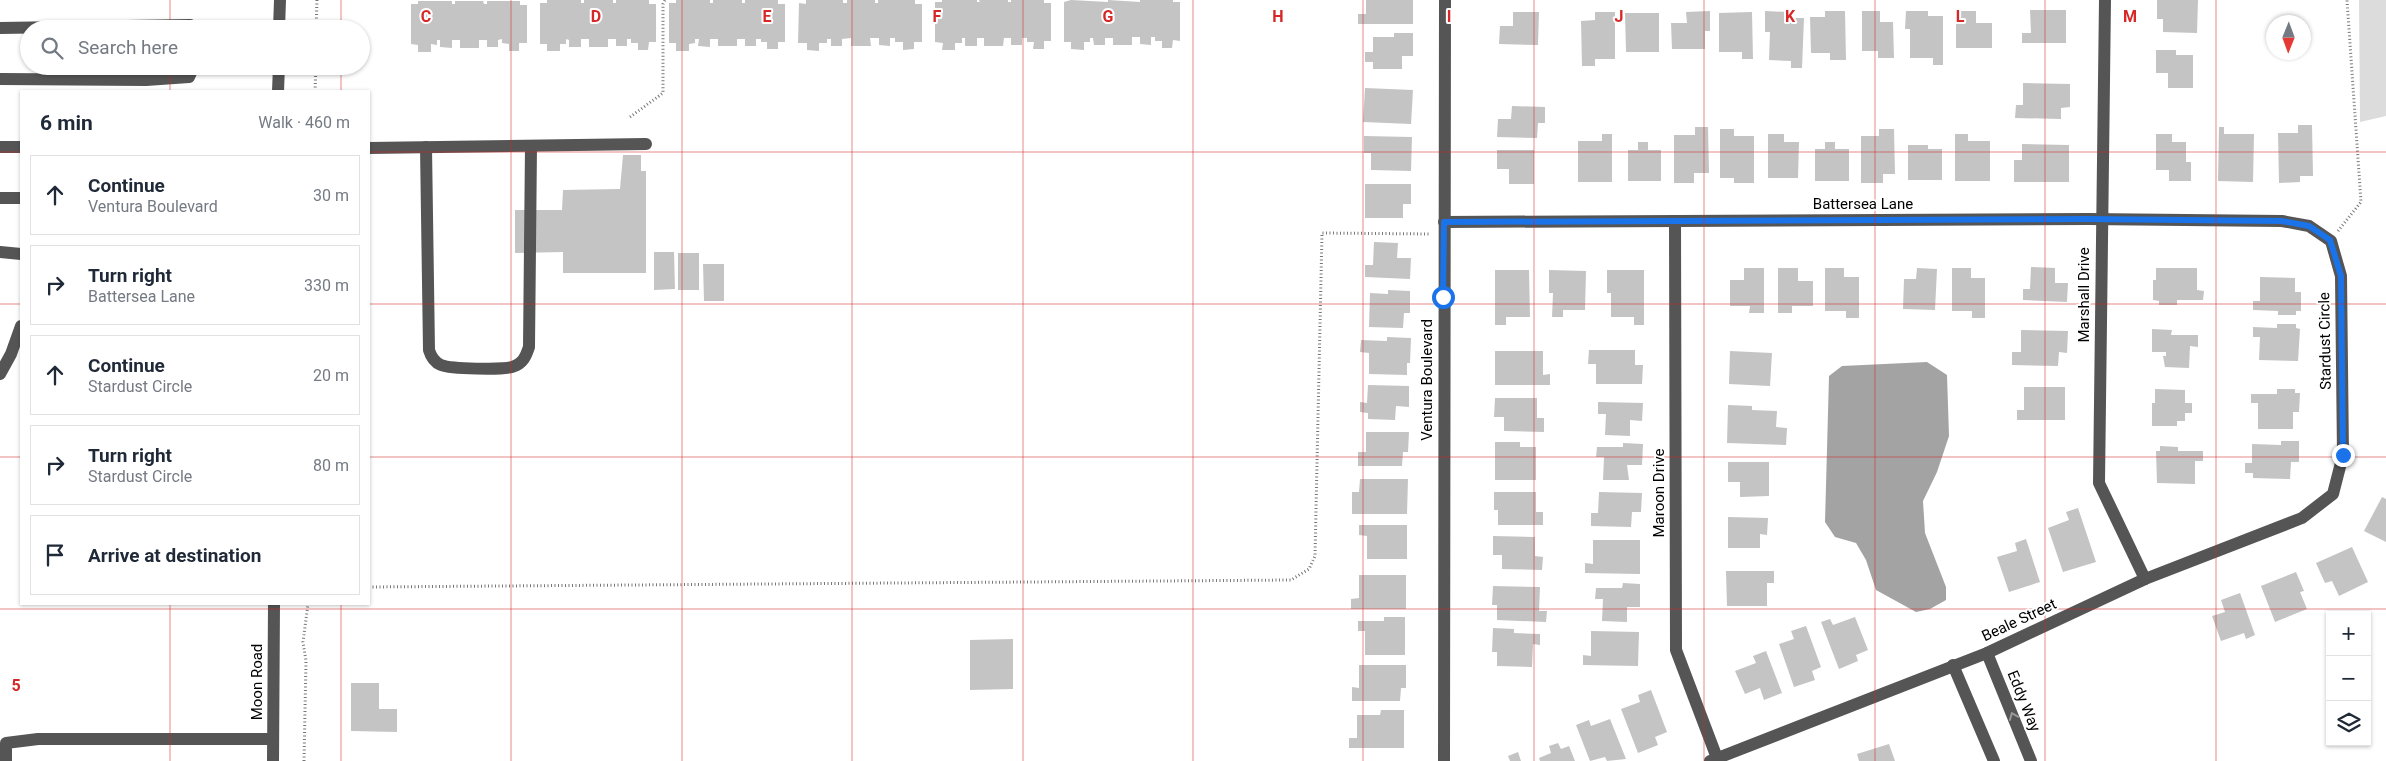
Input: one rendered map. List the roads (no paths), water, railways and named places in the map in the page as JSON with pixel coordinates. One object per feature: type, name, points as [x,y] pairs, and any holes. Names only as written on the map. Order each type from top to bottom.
[{"type":"street","points":[[279,20],[280,0]]},
{"type":"street","name":"Ventura Boulevard","points":[[1444,761],[1445,0]]},
{"type":"street","name":"Marshall Drive","points":[[2105,0],[2099,482],[2145,579]]},
{"type":"street","points":[[0,28],[20,28]]},
{"type":"street","points":[[0,78],[57,86],[189,77],[190,75]]},
{"type":"street","points":[[278,90],[279,75]]},
{"type":"street","points":[[370,148],[646,144]]},
{"type":"street","points":[[426,147],[429,350],[432,358],[441,365],[457,368],[513,367],[524,360],[529,347],[531,146]]},
{"type":"street","points":[[0,147],[20,147]]},
{"type":"street","points":[[0,198],[20,198]]},
{"type":"street","name":"Battersea Lane","points":[[1444,228],[1675,221],[2282,221],[2309,226],[2330,240]]},
{"type":"street","name":"Maroon Drive","points":[[1675,221],[1676,650],[1714,760]]},
{"type":"street","name":"Stardust Circle","points":[[2330,240],[2341,276],[2343,455],[2333,494]]},
{"type":"street","points":[[0,252],[20,254]]},
{"type":"street","points":[[0,374],[10,358],[20,329]]},
{"type":"street","name":"Beale Street","points":[[1714,760],[1987,653],[2145,579],[2302,518],[2333,494]]},
{"type":"street","name":"Moon Road","points":[[273,761],[274,605]]},
{"type":"street","name":"Eddy Way","points":[[1987,653],[2031,761]]},
{"type":"street","points":[[1953,665],[1994,761]]},
{"type":"street","points":[[6,761],[6,743],[38,739],[273,739]]}]
